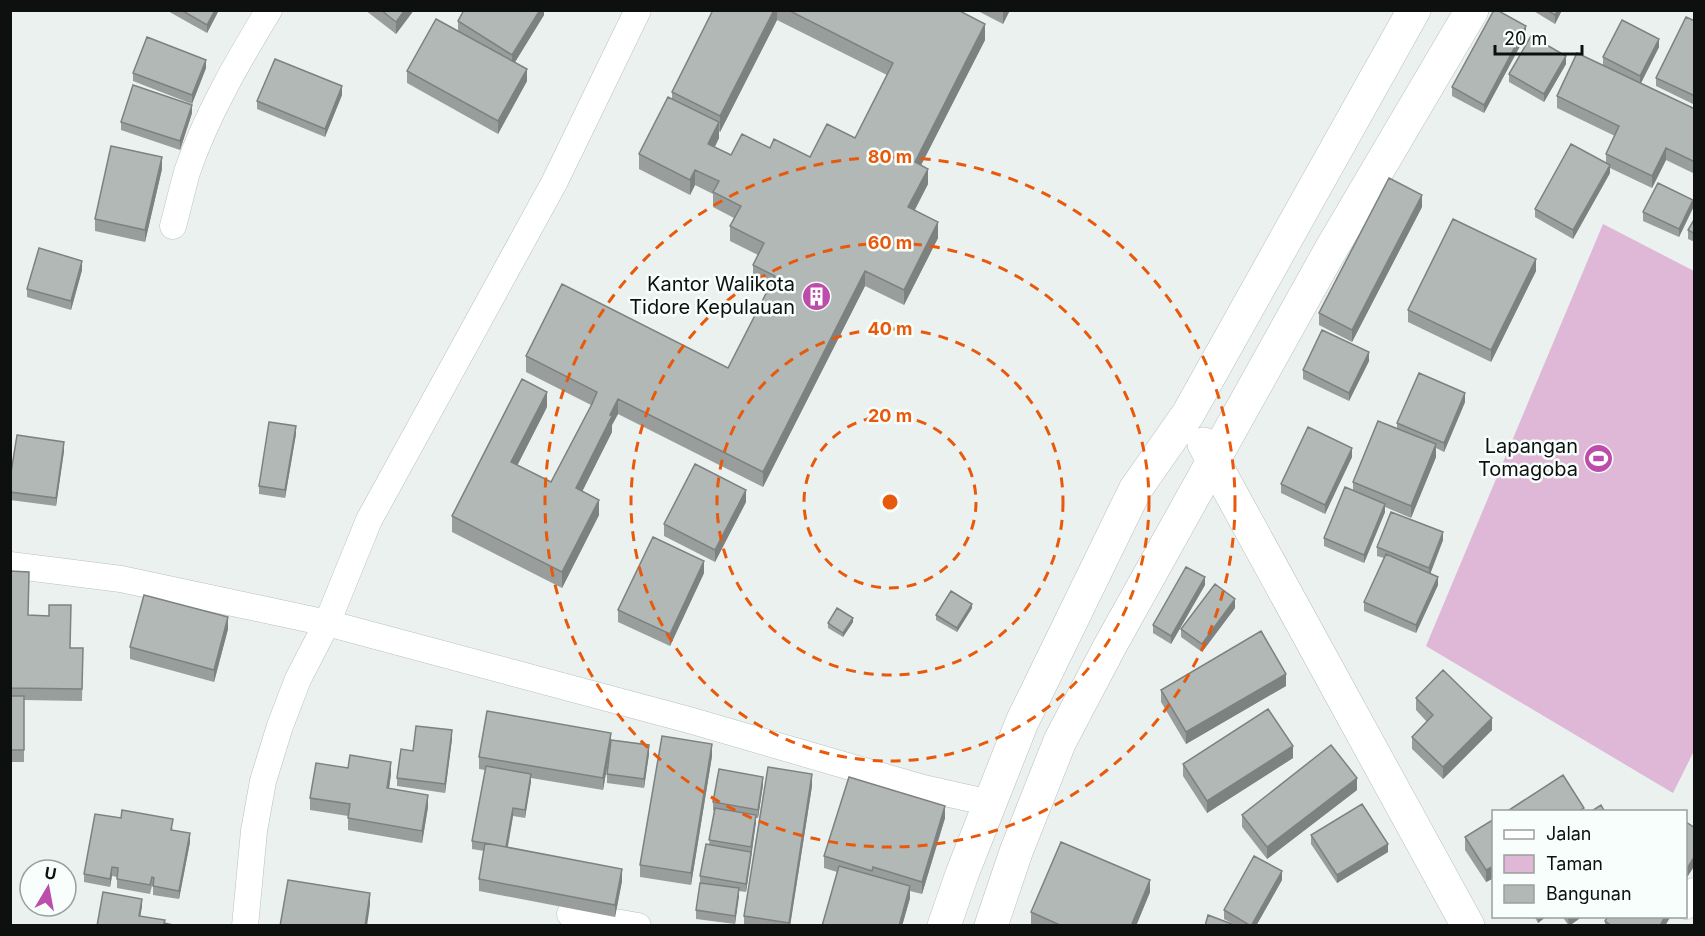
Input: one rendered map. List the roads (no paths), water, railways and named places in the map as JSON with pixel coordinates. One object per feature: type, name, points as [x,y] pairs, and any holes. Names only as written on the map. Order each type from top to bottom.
[{"type":"street","points":[[173,226],[188,171],[207,123],[269,10]]},
{"type":"street","points":[[245,926],[254,831],[263,781],[298,679],[327,623],[369,520],[554,183],[638,10]]},
{"type":"street","points":[[944,926],[1022,722],[1136,490],[1188,414],[1414,10]]},
{"type":"street","points":[[991,926],[1016,852],[1060,741],[1110,646],[1330,251],[1471,11]]},
{"type":"street","points":[[1188,414],[1468,926]]},
{"type":"street","points":[[10,566],[121,579],[327,623],[689,720],[923,788],[990,803]]},
{"type":"street","points":[[1687,904],[1695,891]]},
{"type":"street","points":[[570,914],[638,926]]},
{"type":"place","name":"Kantor Walikota Tidore Kepulauan","points":[[816,296]]},
{"type":"place","name":"Lapangan Tomagoba","points":[[1599,458]]}]
